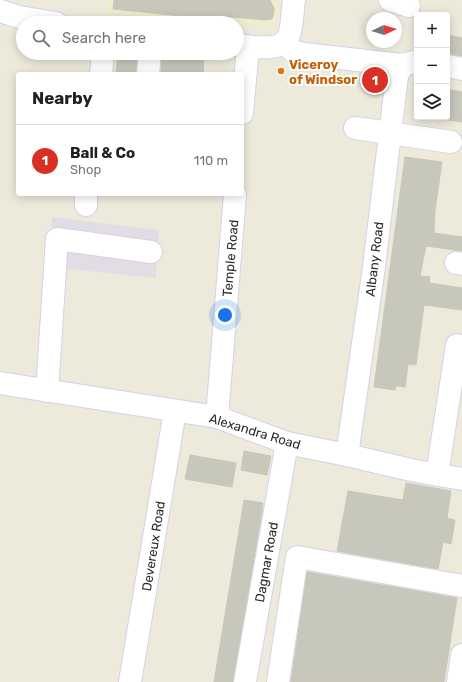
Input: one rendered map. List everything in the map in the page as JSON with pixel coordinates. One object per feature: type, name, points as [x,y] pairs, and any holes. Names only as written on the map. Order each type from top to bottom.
[{"type":"street","points":[[244,46],[272,47],[283,43],[290,30],[294,0]]},
{"type":"street","points":[[1,15],[16,17]]},
{"type":"street","points":[[283,43],[293,51],[304,54],[410,63]]},
{"type":"street","points":[[101,72],[102,60]]},
{"type":"street","points":[[148,72],[149,60]]},
{"type":"street","points":[[242,60],[242,72]]},
{"type":"street","name":"Albany Road","points":[[347,455],[374,267],[397,76],[410,63]]},
{"type":"street","points":[[450,67],[462,69]]},
{"type":"street","points":[[355,128],[451,142]]},
{"type":"street","name":"Temple Road","points":[[217,417],[235,196]]},
{"type":"street","points":[[47,391],[57,239],[151,252]]},
{"type":"street","points":[[437,475],[457,345]]},
{"type":"street","name":"Alexandra Road","points":[[0,383],[217,417],[287,443],[411,470],[462,479]]},
{"type":"street","name":"Devereux Road","points":[[130,682],[175,411]]},
{"type":"street","name":"Dagmar Road","points":[[245,682],[287,443]]},
{"type":"street","points":[[278,682],[297,557],[462,586]]},
{"type":"street","points":[[458,682],[462,655]]},
{"type":"shaded area","points":[[109,0],[278,0],[275,20],[268,27],[244,25],[244,16],[141,16],[107,13]]},
{"type":"shaded area","points":[[52,217],[159,230],[156,278],[58,268],[41,380]]},
{"type":"building","points":[[114,0],[270,0],[274,8],[274,12],[272,19],[266,20],[244,18],[244,16],[181,16],[113,9]]},
{"type":"building","points":[[450,36],[462,38],[462,56],[450,54]]},
{"type":"building","points":[[117,60],[137,60],[136,72],[116,72]]},
{"type":"building","points":[[162,60],[204,60],[203,72],[161,72]]},
{"type":"building","points":[[450,90],[462,92],[462,122],[447,120],[450,120]]},
{"type":"building","points":[[405,157],[442,162],[435,210],[434,233],[462,237],[462,251],[426,246],[420,276],[430,277],[429,283],[462,288],[462,310],[424,305],[416,365],[408,364],[405,387],[396,386],[395,390],[374,387]]},
{"type":"building","points":[[244,451],[271,456],[267,475],[241,470]]},
{"type":"building","points":[[190,455],[236,463],[232,487],[185,479]]},
{"type":"building","points":[[406,483],[451,491],[447,518],[455,520],[451,544],[443,542],[438,569],[337,551],[348,491],[403,500]]},
{"type":"building","points":[[244,500],[263,503],[261,517],[233,682],[214,682]]},
{"type":"building","points":[[307,572],[457,598],[444,682],[291,682]]},
{"type":"place","name":"Viceroy of Windsor","points":[[281,71]]},
{"type":"place","name":"Ball & Co","points":[[375,80]]}]
